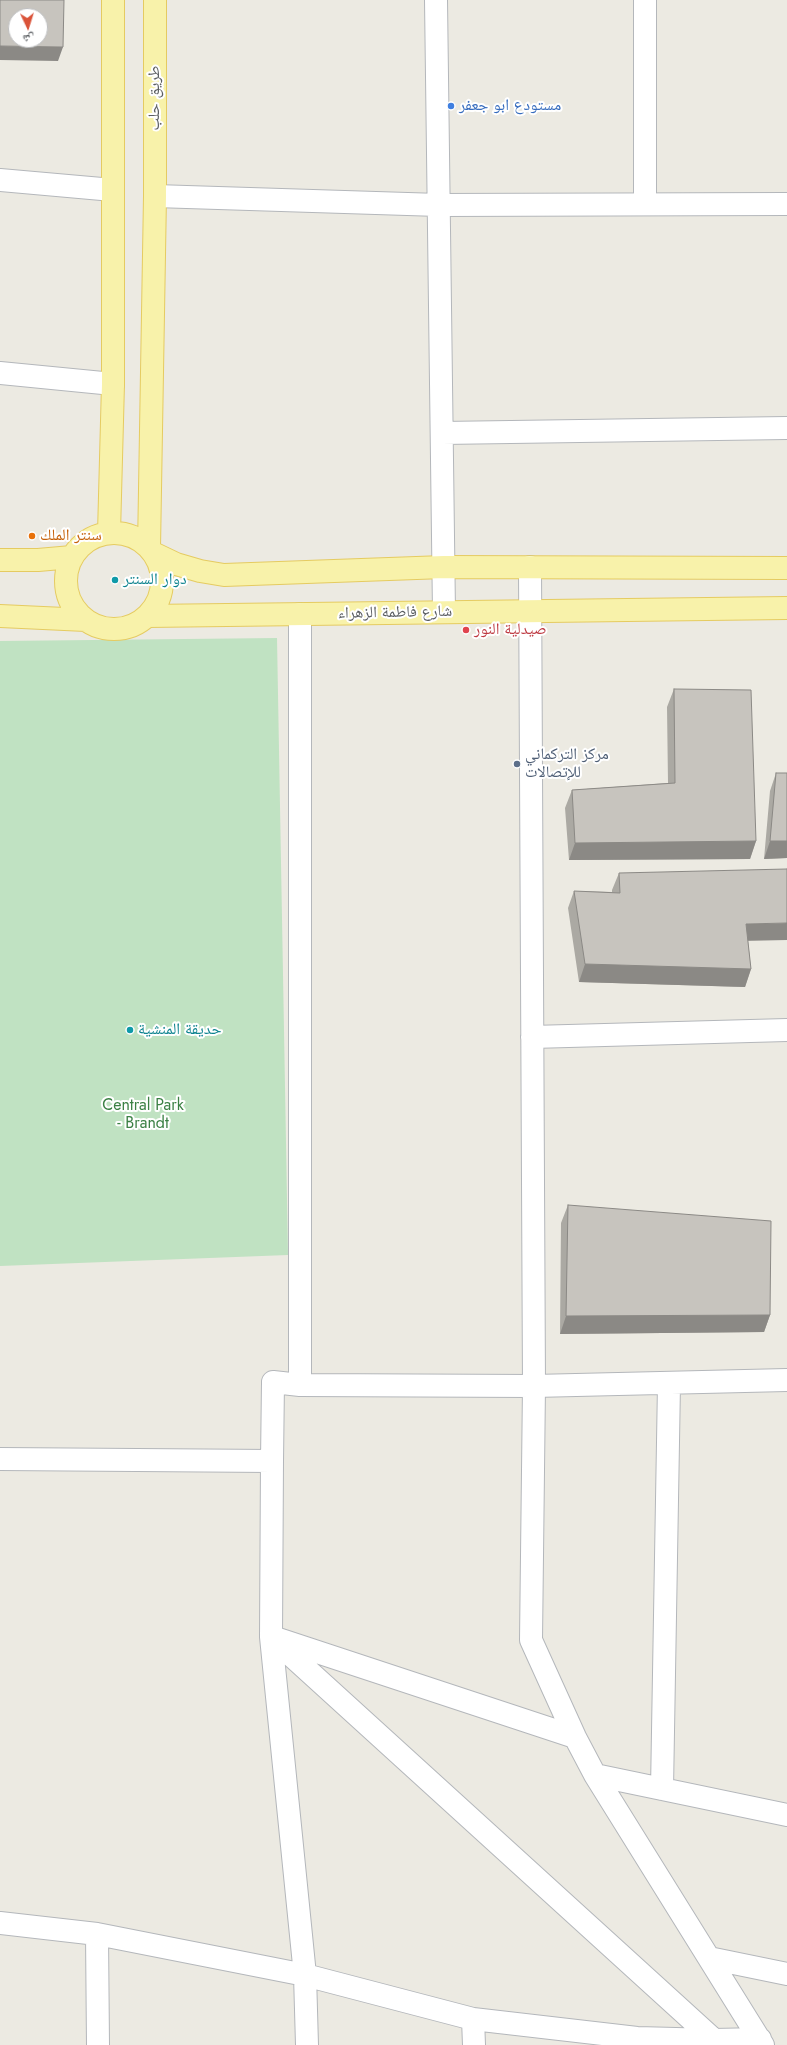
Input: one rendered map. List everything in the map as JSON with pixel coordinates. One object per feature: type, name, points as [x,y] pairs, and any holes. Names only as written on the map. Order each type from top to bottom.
[{"type":"main road","points":[[109,533],[113,384],[113,0]]},
{"type":"main road","name":"طريق حلب","points":[[151,550],[155,196],[155,0]]},
{"type":"main road","points":[[151,550],[160,565],[162,579],[161,592],[156,605],[148,616],[134,625],[118,629],[101,628],[86,620],[76,610],[68,598],[66,584],[67,570],[72,557],[88,541],[109,533],[123,534],[137,539],[151,550],[176,564],[200,571],[224,575],[444,567],[787,568]]},
{"type":"main road","points":[[0,560],[38,560],[72,557]]},
{"type":"main road","name":"شارع فاطمة الزهراء","points":[[148,616],[787,608]]},
{"type":"main road","points":[[0,616],[86,620]]},
{"type":"street","points":[[436,0],[444,612]]},
{"type":"street","points":[[645,0],[645,204]]},
{"type":"street","points":[[0,180],[113,190]]},
{"type":"street","points":[[155,196],[439,205],[787,204]]},
{"type":"street","points":[[0,374],[113,384]]},
{"type":"street","points":[[442,433],[787,428]]},
{"type":"street","points":[[530,568],[534,1386],[530,1640],[575,1737],[595,1775],[762,2042]]},
{"type":"street","points":[[300,614],[300,1385]]},
{"type":"street","points":[[532,1037],[787,1030]]},
{"type":"street","points":[[307,2045],[305,1976],[271,1637],[273,1382],[300,1385],[534,1386],[787,1380]]},
{"type":"street","points":[[662,1789],[668,1384]]},
{"type":"street","points":[[0,1459],[272,1461]]},
{"type":"street","points":[[271,1637],[575,1737]]},
{"type":"street","points":[[271,1637],[714,2040]]},
{"type":"street","points":[[595,1775],[787,1815]]},
{"type":"street","points":[[0,1923],[96,1934],[305,1976],[473,2019],[638,2041],[714,2040],[762,2042]]},
{"type":"street","points":[[96,1934],[98,2045]]},
{"type":"street","points":[[709,1958],[787,1974]]},
{"type":"street","points":[[473,2019],[474,2045]]},
{"type":"green space","name":"Central Park - Brandt","points":[[277,638],[288,1255],[0,1266],[0,641]]},
{"type":"building","points":[[0,0],[64,0],[63,47],[48,47],[48,8],[8,8],[8,46],[0,46]]},
{"type":"building","points":[[674,689],[751,690],[756,841],[575,843],[572,790],[675,783]]},
{"type":"building","points":[[776,773],[787,773],[787,841],[770,841]]},
{"type":"building","points":[[787,869],[787,923],[746,924],[751,969],[585,964],[574,891],[620,893],[619,873]]},
{"type":"building","points":[[568,1205],[771,1221],[770,1315],[566,1316]]},
{"type":"place","name":"مستودع ابو جعفر","points":[[451,106]]},
{"type":"place","name":"سنتر الملك","points":[[32,536]]},
{"type":"place","name":"دوار السنتر","points":[[115,580]]},
{"type":"place","name":"صيدلية النور","points":[[466,630]]},
{"type":"place","name":"مركز التركماني للإتصالات","points":[[517,764]]},
{"type":"place","name":"حديقة المنشية","points":[[130,1030]]}]
